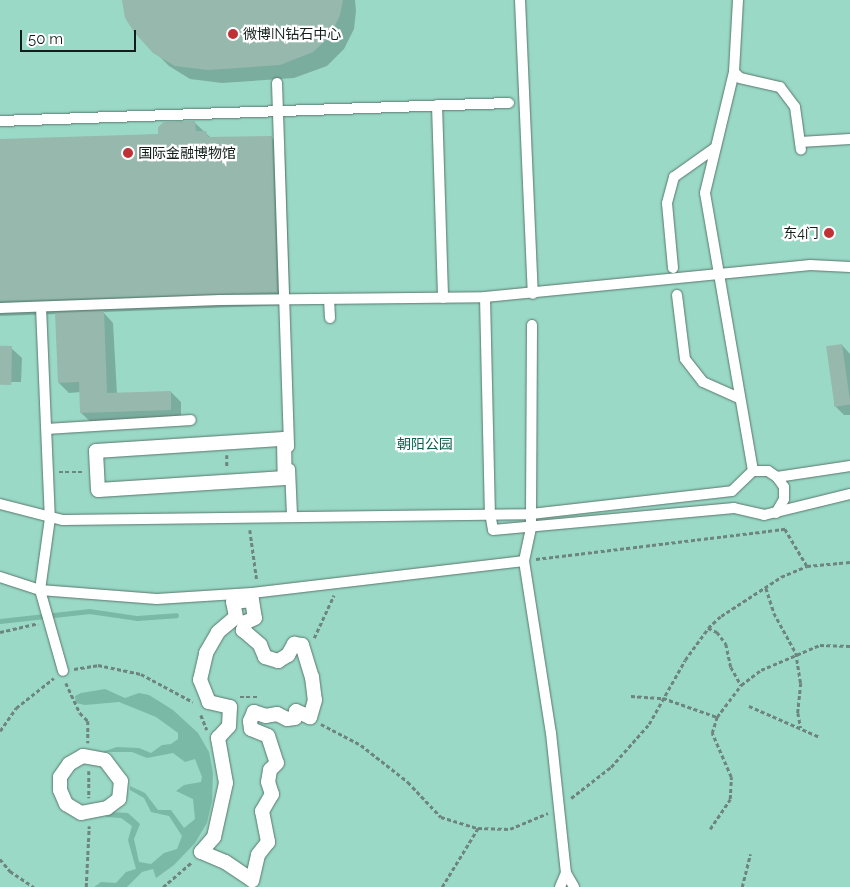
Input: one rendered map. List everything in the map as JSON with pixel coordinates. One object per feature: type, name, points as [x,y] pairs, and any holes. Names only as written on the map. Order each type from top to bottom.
[{"type":"street","points":[[284,439],[285,478],[98,490],[97,472],[96,451],[284,439]]},
{"type":"street","points":[[252,600],[255,618],[246,622],[242,630],[260,645],[265,657],[278,661],[288,655],[294,644],[302,646],[306,662],[312,678],[315,700],[310,717],[296,712],[295,718],[287,720],[277,714],[266,716],[254,712],[250,720],[251,730],[268,736],[277,763],[270,770],[268,782],[272,794],[262,811],[268,842],[258,854],[252,880],[225,862],[201,852],[214,837],[226,783],[218,738],[228,726],[230,707],[209,702],[200,680],[206,653],[218,632],[236,618],[233,602],[252,600]]},
{"type":"street","points":[[83,756],[88,756],[105,760],[120,781],[118,799],[107,808],[81,813],[66,804],[60,790],[60,777],[69,764],[83,756]]},
{"type":"lane","points":[[520,0],[533,294]]},
{"type":"lane","points":[[738,0],[734,72],[705,193],[753,471]]},
{"type":"lane","points":[[734,72],[740,78],[780,87],[796,107],[800,146],[850,139]]},
{"type":"lane","points":[[278,83],[292,515]]},
{"type":"lane","points":[[0,121],[509,102]]},
{"type":"lane","points":[[437,105],[443,298]]},
{"type":"lane","points":[[673,268],[667,203],[674,176],[715,148]]},
{"type":"lane","points":[[0,308],[284,298],[443,298],[533,294],[810,265],[850,268]]},
{"type":"lane","points":[[677,294],[685,359],[702,382],[739,398]]},
{"type":"lane","points":[[485,296],[490,514],[493,530],[734,508],[750,514],[776,513],[850,494]]},
{"type":"lane","points":[[329,299],[330,318]]},
{"type":"lane","points":[[41,307],[50,518],[40,590],[63,671]]},
{"type":"lane","points":[[532,325],[531,528],[524,561],[551,733],[566,873],[574,887]]},
{"type":"lane","points":[[47,429],[191,420]]},
{"type":"lane","points":[[778,478],[850,466]]},
{"type":"lane","points":[[0,504],[50,518],[530,514],[732,491],[753,471],[768,471],[778,478],[784,487],[784,499],[776,513]]},
{"type":"lane","points":[[732,491],[734,508]]},
{"type":"lane","points":[[0,576],[40,590],[157,599],[260,592],[346,580],[524,561]]},
{"type":"lane","points":[[560,887],[566,873]]},
{"type":"path","points":[[48,472],[97,472]]},
{"type":"path","points":[[249,516],[260,592]]},
{"type":"path","points":[[524,561],[785,529],[807,566]]},
{"type":"path","points":[[306,662],[315,633],[346,580]]},
{"type":"path","points":[[766,588],[774,612],[796,653],[801,683],[798,713],[801,728]]},
{"type":"path","points":[[0,632],[49,621]]},
{"type":"path","points":[[708,628],[717,632],[726,644],[731,667],[741,684]]},
{"type":"path","points":[[710,829],[730,799],[731,777],[712,733],[718,717],[741,684],[761,670],[796,653],[820,645],[850,646]]},
{"type":"path","points":[[0,731],[16,708],[63,671],[98,665],[142,674],[196,703]]},
{"type":"path","points":[[69,694],[88,721],[89,812],[86,887]]},
{"type":"path","points":[[631,696],[664,698],[718,717]]},
{"type":"path","points":[[749,706],[820,737]]},
{"type":"path","points":[[199,711],[208,733]]},
{"type":"path","points":[[442,887],[478,828]]},
{"type":"path","points":[[742,887],[750,854]]},
{"type":"path","points":[[163,887],[186,870],[195,858]]},
{"type":"path","points":[[0,860],[10,871],[34,887]]},
{"type":"green space","name":"朝阳公园","points":[[0,0],[850,0],[850,887],[0,887]]},
{"type":"shaded area","points":[[105,689],[125,698],[139,693],[149,695],[173,710],[198,733],[209,752],[213,773],[212,801],[207,823],[195,843],[174,865],[156,878],[153,869],[142,872],[127,887],[94,887],[101,882],[116,883],[126,872],[136,869],[128,840],[132,826],[121,818],[106,817],[111,812],[128,813],[140,824],[134,839],[139,862],[151,864],[164,853],[177,849],[182,836],[169,816],[151,812],[144,798],[130,790],[130,786],[145,793],[158,810],[171,810],[184,828],[195,819],[193,799],[176,791],[184,785],[201,782],[202,777],[195,759],[185,762],[173,753],[147,758],[132,752],[102,752],[117,747],[139,748],[151,753],[162,745],[171,744],[178,739],[178,733],[156,717],[119,702],[85,705],[76,703],[75,696],[81,693]]},
{"type":"building","name":"微博IN钻石中心","points":[[122,0],[343,0],[340,15],[330,36],[313,52],[280,65],[208,70],[175,66],[153,53],[134,32],[125,18]]},
{"type":"building","points":[[195,121],[196,131],[206,131],[208,137],[272,136],[277,292],[0,301],[0,139],[158,134],[158,127],[164,122]]},
{"type":"building","points":[[104,311],[107,393],[171,391],[171,410],[80,413],[79,382],[58,383],[55,313]]},
{"type":"building","points":[[842,344],[850,404],[835,407],[826,346]]},
{"type":"building","points":[[0,346],[12,346],[11,385],[0,385]]},
{"type":"waterway","points":[[0,621],[89,611],[137,618],[176,615]]},
{"type":"place","name":"微博IN钻石中心","points":[[233,34]]},
{"type":"place","name":"国际金融博物馆","points":[[128,153]]},
{"type":"place","name":"东4门","points":[[829,233]]}]
